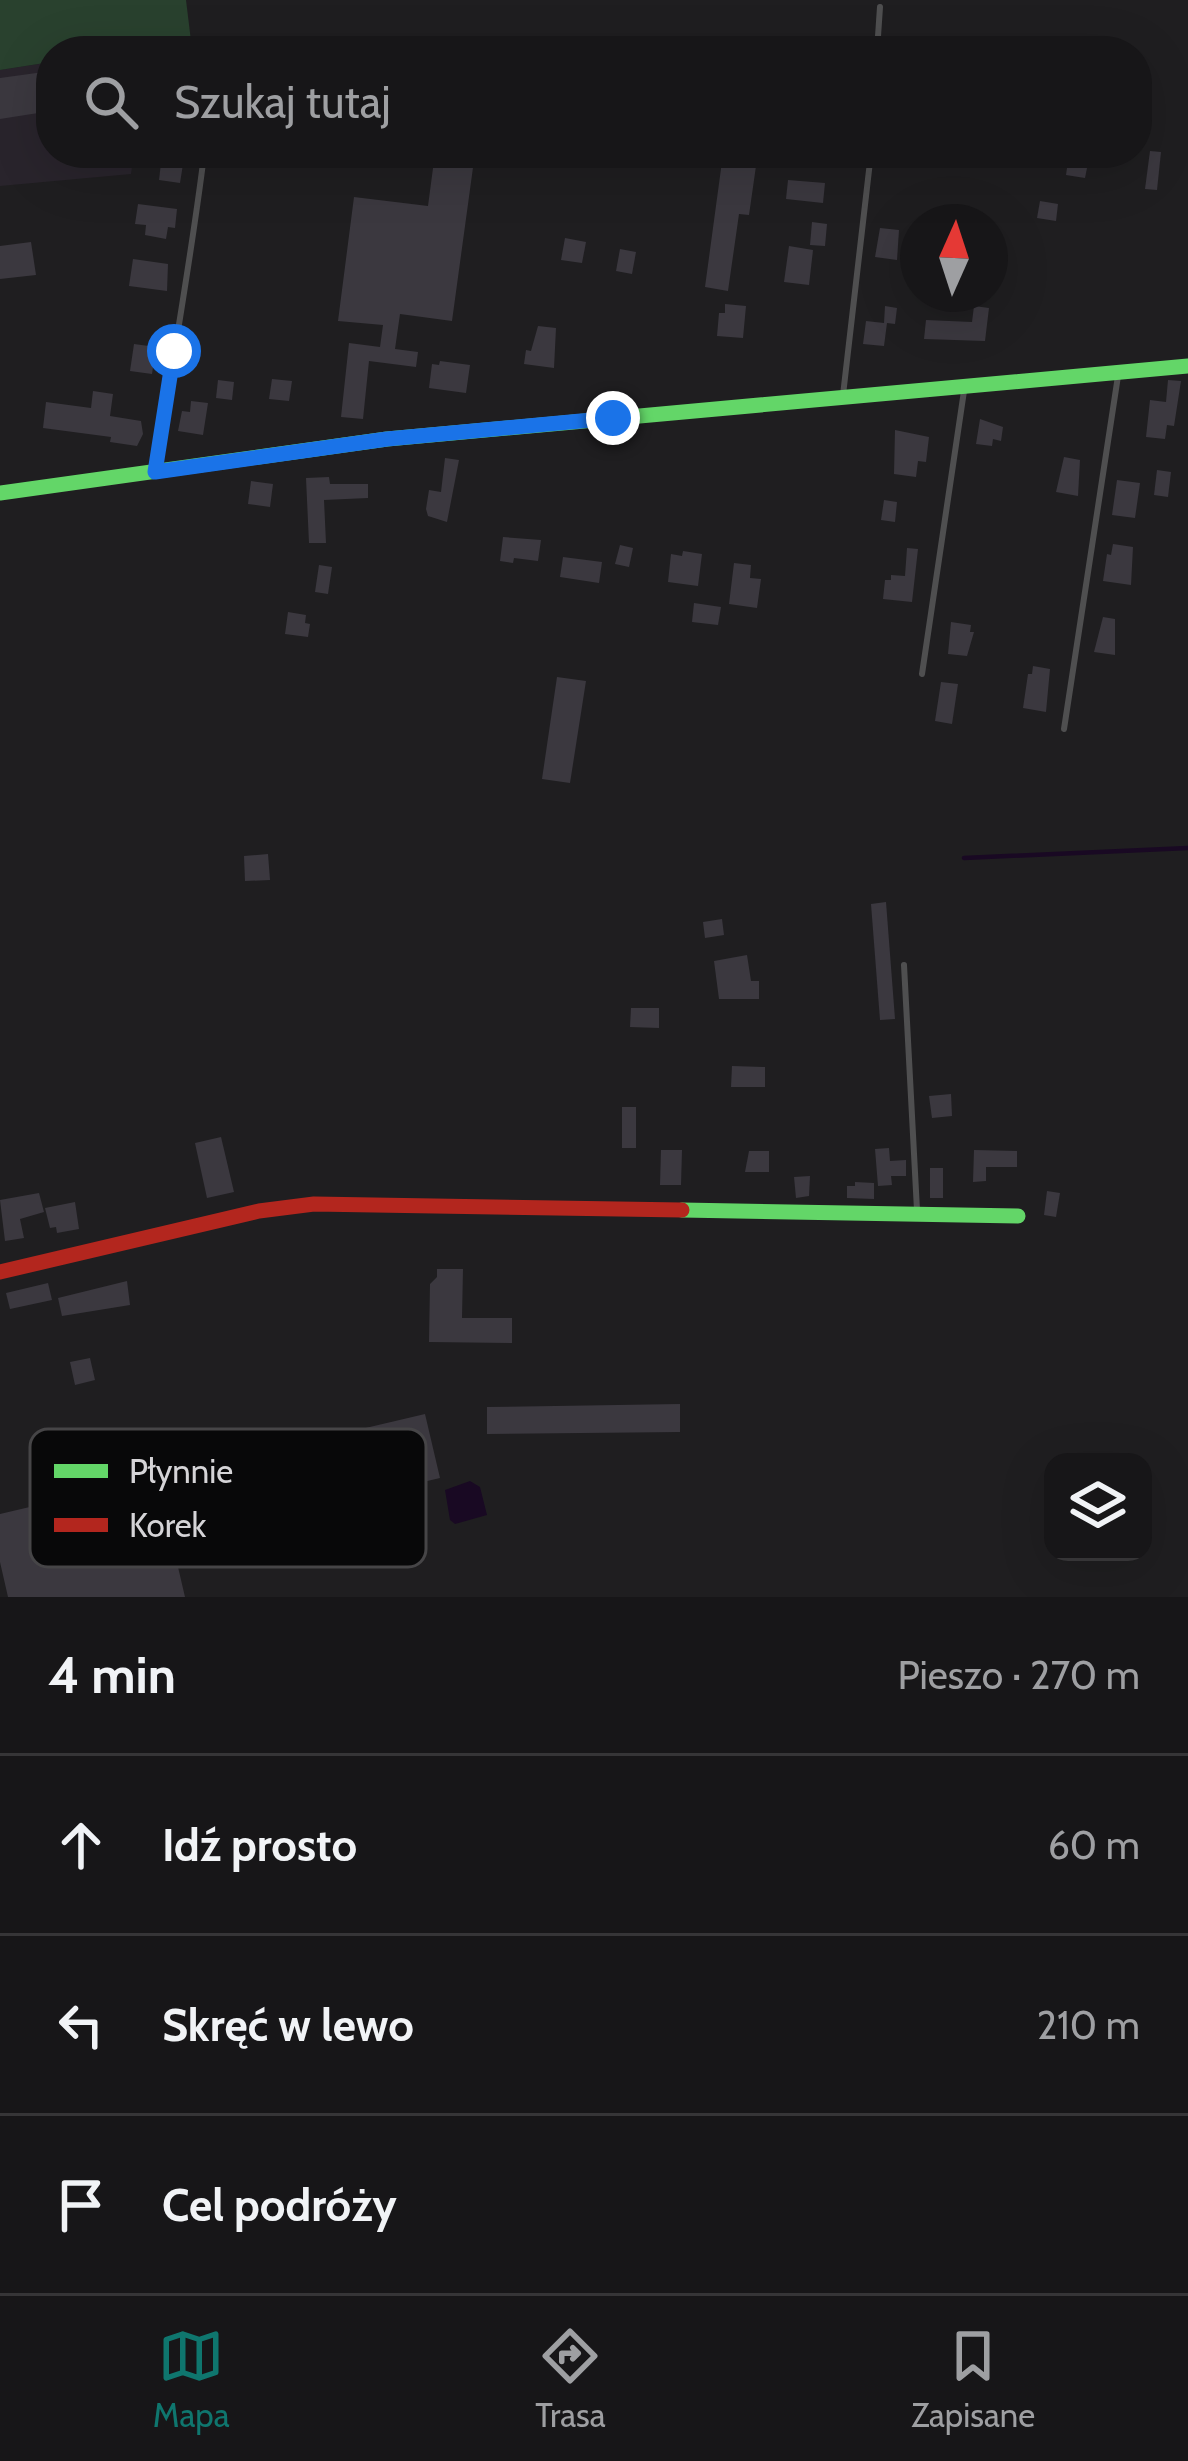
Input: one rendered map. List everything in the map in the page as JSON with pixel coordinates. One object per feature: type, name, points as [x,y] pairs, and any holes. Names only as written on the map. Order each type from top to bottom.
[{"type":"street","points":[[0,493],[387,439],[1188,366]]},
{"type":"street","points":[[0,1271],[259,1211],[314,1204],[1018,1216]]},
{"type":"lane","points":[[879,36],[880,7]]},
{"type":"lane","points":[[155,472],[184,314],[202,168]]},
{"type":"lane","points":[[843,399],[870,168]]},
{"type":"lane","points":[[1064,729],[1118,373]]},
{"type":"lane","points":[[922,674],[965,387]]},
{"type":"lane","points":[[904,965],[917,1214]]},
{"type":"shaded area","points":[[36,64],[36,168],[132,168],[131,174],[0,186],[0,70]]},
{"type":"shaded area","points":[[470,1481],[480,1487],[487,1515],[455,1524],[450,1520],[445,1490]]},
{"type":"green space","points":[[0,0],[186,0],[190,36],[36,36],[36,64],[0,70]]},
{"type":"building","points":[[36,73],[36,113],[0,119],[0,78]]},
{"type":"building","points":[[1152,151],[1161,152],[1157,190],[1145,189]]},
{"type":"building","points":[[160,168],[182,168],[180,183],[159,180]]},
{"type":"building","points":[[433,168],[473,168],[452,321],[400,314],[395,349],[418,352],[416,367],[369,361],[363,419],[341,417],[349,343],[380,347],[383,325],[338,321],[354,197],[428,206]]},
{"type":"building","points":[[721,168],[756,168],[749,215],[739,214],[728,291],[705,287]]},
{"type":"building","points":[[1067,168],[1087,168],[1085,178],[1066,175]]},
{"type":"building","points":[[788,180],[825,183],[823,203],[786,199]]},
{"type":"building","points":[[1040,201],[1058,204],[1056,221],[1037,218]]},
{"type":"building","points":[[138,204],[177,209],[175,228],[168,227],[166,239],[145,235],[146,225],[135,224]]},
{"type":"building","points":[[812,222],[827,224],[825,246],[810,245]]},
{"type":"building","points":[[880,228],[899,230],[897,260],[875,257]]},
{"type":"building","points":[[565,238],[586,242],[582,263],[561,260]]},
{"type":"building","points":[[31,242],[36,275],[0,279],[0,246]]},
{"type":"building","points":[[789,246],[813,250],[809,285],[784,282]]},
{"type":"building","points":[[620,249],[636,252],[632,274],[616,271]]},
{"type":"building","points":[[133,259],[168,264],[167,291],[129,286]]},
{"type":"building","points":[[725,304],[746,306],[743,338],[717,336],[719,313],[725,313]]},
{"type":"building","points":[[885,306],[897,308],[895,324],[887,323],[884,346],[863,344],[866,321],[884,323]]},
{"type":"building","points":[[973,312],[989,312],[985,341],[924,339],[926,320],[972,322]]},
{"type":"building","points":[[538,326],[556,328],[554,368],[524,364]]},
{"type":"building","points":[[134,344],[156,347],[152,374],[130,371]]},
{"type":"building","points":[[432,364],[470,365],[466,393],[429,388]]},
{"type":"building","points":[[272,379],[292,381],[289,401],[269,399]]},
{"type":"building","points":[[218,380],[234,382],[232,400],[216,398]]},
{"type":"building","points":[[1168,380],[1181,381],[1174,426],[1167,425],[1165,439],[1146,437],[1150,400],[1166,402]]},
{"type":"building","points":[[93,391],[113,394],[110,416],[141,421],[143,434],[137,446],[110,442],[111,437],[43,428],[46,402],[91,408]]},
{"type":"building","points":[[191,401],[208,403],[203,435],[178,431],[182,411],[190,412]]},
{"type":"building","points":[[980,419],[1003,427],[1001,441],[993,439],[992,446],[976,444]]},
{"type":"building","points":[[895,430],[929,437],[926,462],[918,461],[916,477],[894,474]]},
{"type":"building","points":[[1064,457],[1080,460],[1078,496],[1056,492]]},
{"type":"building","points":[[445,458],[459,460],[447,522],[428,516],[426,509],[429,490],[441,492]]},
{"type":"building","points":[[1157,470],[1171,472],[1168,497],[1154,495]]},
{"type":"building","points":[[329,477],[330,484],[368,484],[368,498],[324,500],[326,543],[309,543],[306,478]]},
{"type":"building","points":[[1117,480],[1140,483],[1135,518],[1112,515]]},
{"type":"building","points":[[251,481],[273,484],[270,507],[248,504]]},
{"type":"building","points":[[884,500],[897,502],[895,522],[881,520]]},
{"type":"building","points":[[503,537],[541,540],[538,561],[500,561]]},
{"type":"building","points":[[1113,544],[1133,547],[1131,585],[1103,581]]},
{"type":"building","points":[[620,545],[633,548],[629,567],[615,564]]},
{"type":"building","points":[[907,548],[918,549],[912,602],[883,599],[885,580],[891,580],[891,575],[905,576]]},
{"type":"building","points":[[683,551],[702,554],[698,586],[668,582],[671,554],[682,556]]},
{"type":"building","points":[[563,557],[602,562],[599,583],[560,577]]},
{"type":"building","points":[[734,563],[751,565],[750,578],[761,579],[757,608],[729,604]]},
{"type":"building","points":[[319,565],[332,567],[328,594],[315,592]]},
{"type":"building","points":[[694,603],[721,607],[718,625],[692,622]]},
{"type":"building","points":[[288,612],[306,615],[308,637],[285,634]]},
{"type":"building","points":[[1103,617],[1115,619],[1115,655],[1094,652]]},
{"type":"building","points":[[951,622],[971,625],[970,632],[974,632],[967,656],[948,654]]},
{"type":"building","points":[[1033,666],[1050,669],[1046,712],[1023,708]]},
{"type":"building","points":[[557,677],[586,681],[570,783],[542,779]]},
{"type":"building","points":[[941,682],[958,684],[952,724],[935,721]]},
{"type":"building","points":[[268,854],[270,880],[245,881],[244,856]]},
{"type":"building","points":[[886,902],[895,1019],[880,1020],[871,904]]},
{"type":"building","points":[[722,919],[724,935],[705,938],[703,922]]},
{"type":"building","points":[[747,955],[751,981],[759,981],[759,999],[719,999],[714,961]]},
{"type":"building","points":[[631,1008],[659,1008],[659,1028],[630,1027]]},
{"type":"building","points":[[732,1066],[765,1067],[765,1087],[731,1087]]},
{"type":"building","points":[[951,1094],[952,1116],[932,1118],[929,1096]]},
{"type":"building","points":[[622,1107],[636,1107],[636,1148],[622,1148]]},
{"type":"building","points":[[221,1137],[234,1192],[207,1198],[195,1143]]},
{"type":"building","points":[[889,1148],[890,1161],[906,1160],[906,1176],[891,1176],[892,1185],[878,1186],[875,1149]]},
{"type":"building","points":[[661,1150],[682,1150],[681,1185],[660,1185]]},
{"type":"building","points":[[974,1150],[1017,1151],[1017,1167],[986,1167],[986,1181],[973,1182]]},
{"type":"building","points":[[749,1151],[769,1151],[769,1172],[745,1172]]},
{"type":"building","points":[[930,1168],[943,1168],[943,1198],[930,1198]]},
{"type":"building","points":[[810,1176],[809,1196],[796,1198],[794,1177]]},
{"type":"building","points":[[874,1183],[874,1199],[847,1198],[847,1186]]},
{"type":"building","points":[[1047,1191],[1060,1193],[1056,1217],[1044,1215]]},
{"type":"building","points":[[39,1193],[44,1212],[20,1219],[24,1238],[5,1241],[0,1200]]},
{"type":"building","points":[[75,1202],[79,1229],[57,1233],[56,1227],[50,1228],[45,1208]]},
{"type":"building","points":[[437,1269],[463,1269],[462,1318],[512,1318],[512,1343],[429,1342],[430,1284]]},
{"type":"building","points":[[127,1281],[130,1305],[62,1316],[58,1298]]},
{"type":"building","points":[[48,1283],[52,1300],[10,1309],[6,1293]]},
{"type":"building","points":[[90,1358],[95,1380],[75,1385],[70,1362]]},
{"type":"building","points":[[680,1404],[680,1432],[487,1434],[487,1407]]},
{"type":"building","points":[[425,1414],[440,1478],[426,1481],[426,1429],[361,1429]]},
{"type":"building","points":[[30,1507],[30,1567],[178,1567],[185,1597],[8,1597],[0,1562],[0,1514]]},
{"type":"waterway","points":[[964,858],[1188,848]]},
{"type":"traffic: fast","points":[[0,493],[387,439],[1188,366]]},
{"type":"traffic: fast","points":[[682,1210],[1018,1216]]},
{"type":"traffic: jam","points":[[0,1272],[259,1211],[314,1204],[682,1210]]},
{"type":"route","points":[[174,351],[155,472],[387,439],[613,418]]}]
